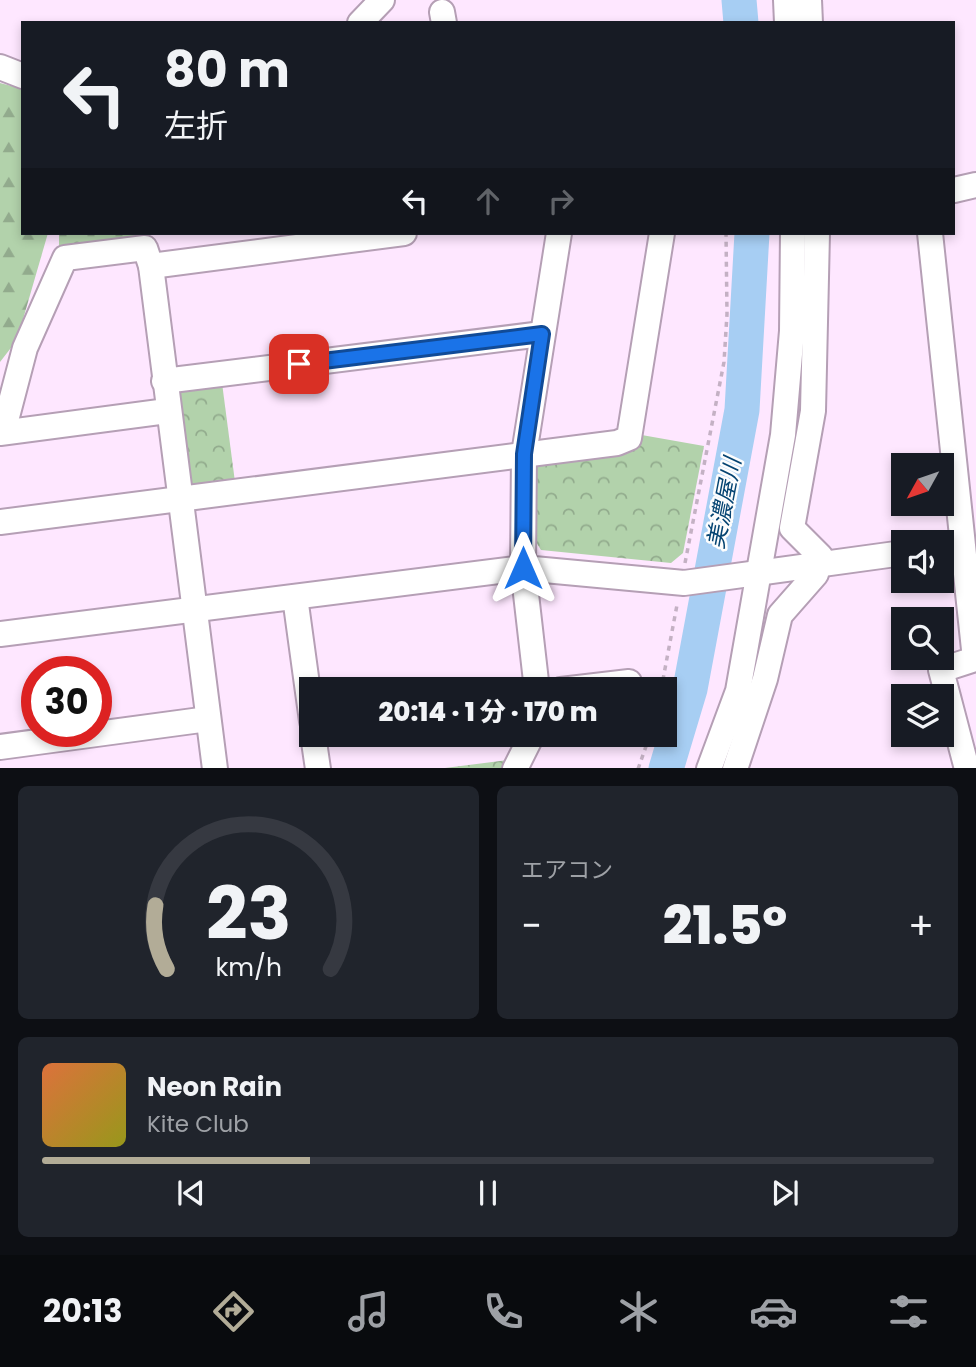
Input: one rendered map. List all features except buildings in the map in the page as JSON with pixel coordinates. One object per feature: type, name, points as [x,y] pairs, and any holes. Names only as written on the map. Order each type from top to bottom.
[{"type":"street","points":[[362,21],[382,0]]},
{"type":"street","points":[[786,0],[787,21]]},
{"type":"street","points":[[809,0],[810,21]]},
{"type":"street","points":[[0,67],[21,75]]},
{"type":"street","points":[[955,190],[976,185]]},
{"type":"street","points":[[167,411],[2,432],[24,348],[65,258],[146,249],[372,235]]},
{"type":"street","points":[[536,677],[523,568],[524,454],[559,235]]},
{"type":"street","points":[[0,522],[617,443],[629,438],[662,235]]},
{"type":"street","points":[[709,768],[738,691],[746,576],[783,435],[792,331],[793,235]]},
{"type":"street","points":[[735,768],[765,678],[780,615],[816,574],[819,564],[820,556],[792,528],[813,411],[817,235]]},
{"type":"street","points":[[930,235],[960,547],[975,659],[941,670],[967,768]]},
{"type":"street","points":[[146,249],[215,768]]},
{"type":"street","points":[[164,381],[542,334]]},
{"type":"street","points":[[0,634],[523,568],[682,582],[746,576],[891,555]]},
{"type":"street","points":[[295,597],[306,677]]},
{"type":"street","points":[[0,747],[208,719]]},
{"type":"street","points":[[315,747],[318,768]]},
{"type":"street","points":[[515,768],[526,747]]},
{"type":"path","points":[[664,677],[724,362],[727,314],[726,235]]},
{"type":"path","points":[[638,768],[646,747]]},
{"type":"green space","points":[[0,83],[21,88],[21,235],[47,235],[17,340],[0,362]]},
{"type":"green space","points":[[59,235],[135,235],[132,241],[59,250]]},
{"type":"green space","points":[[222,383],[235,482],[192,488],[186,483],[174,395],[182,387]]},
{"type":"green space","points":[[636,434],[704,446],[683,553],[671,563],[541,550],[532,536],[532,469],[539,460]]},
{"type":"green space","points":[[508,760],[504,768],[445,768]]},
{"type":"waterway","name":"美濃屋川","points":[[739,0],[741,21]]},
{"type":"waterway","name":"美濃屋川","points":[[666,768],[690,689],[742,410],[752,235]]},
{"type":"route","points":[[299,364],[542,334],[524,454],[523,568]]}]
